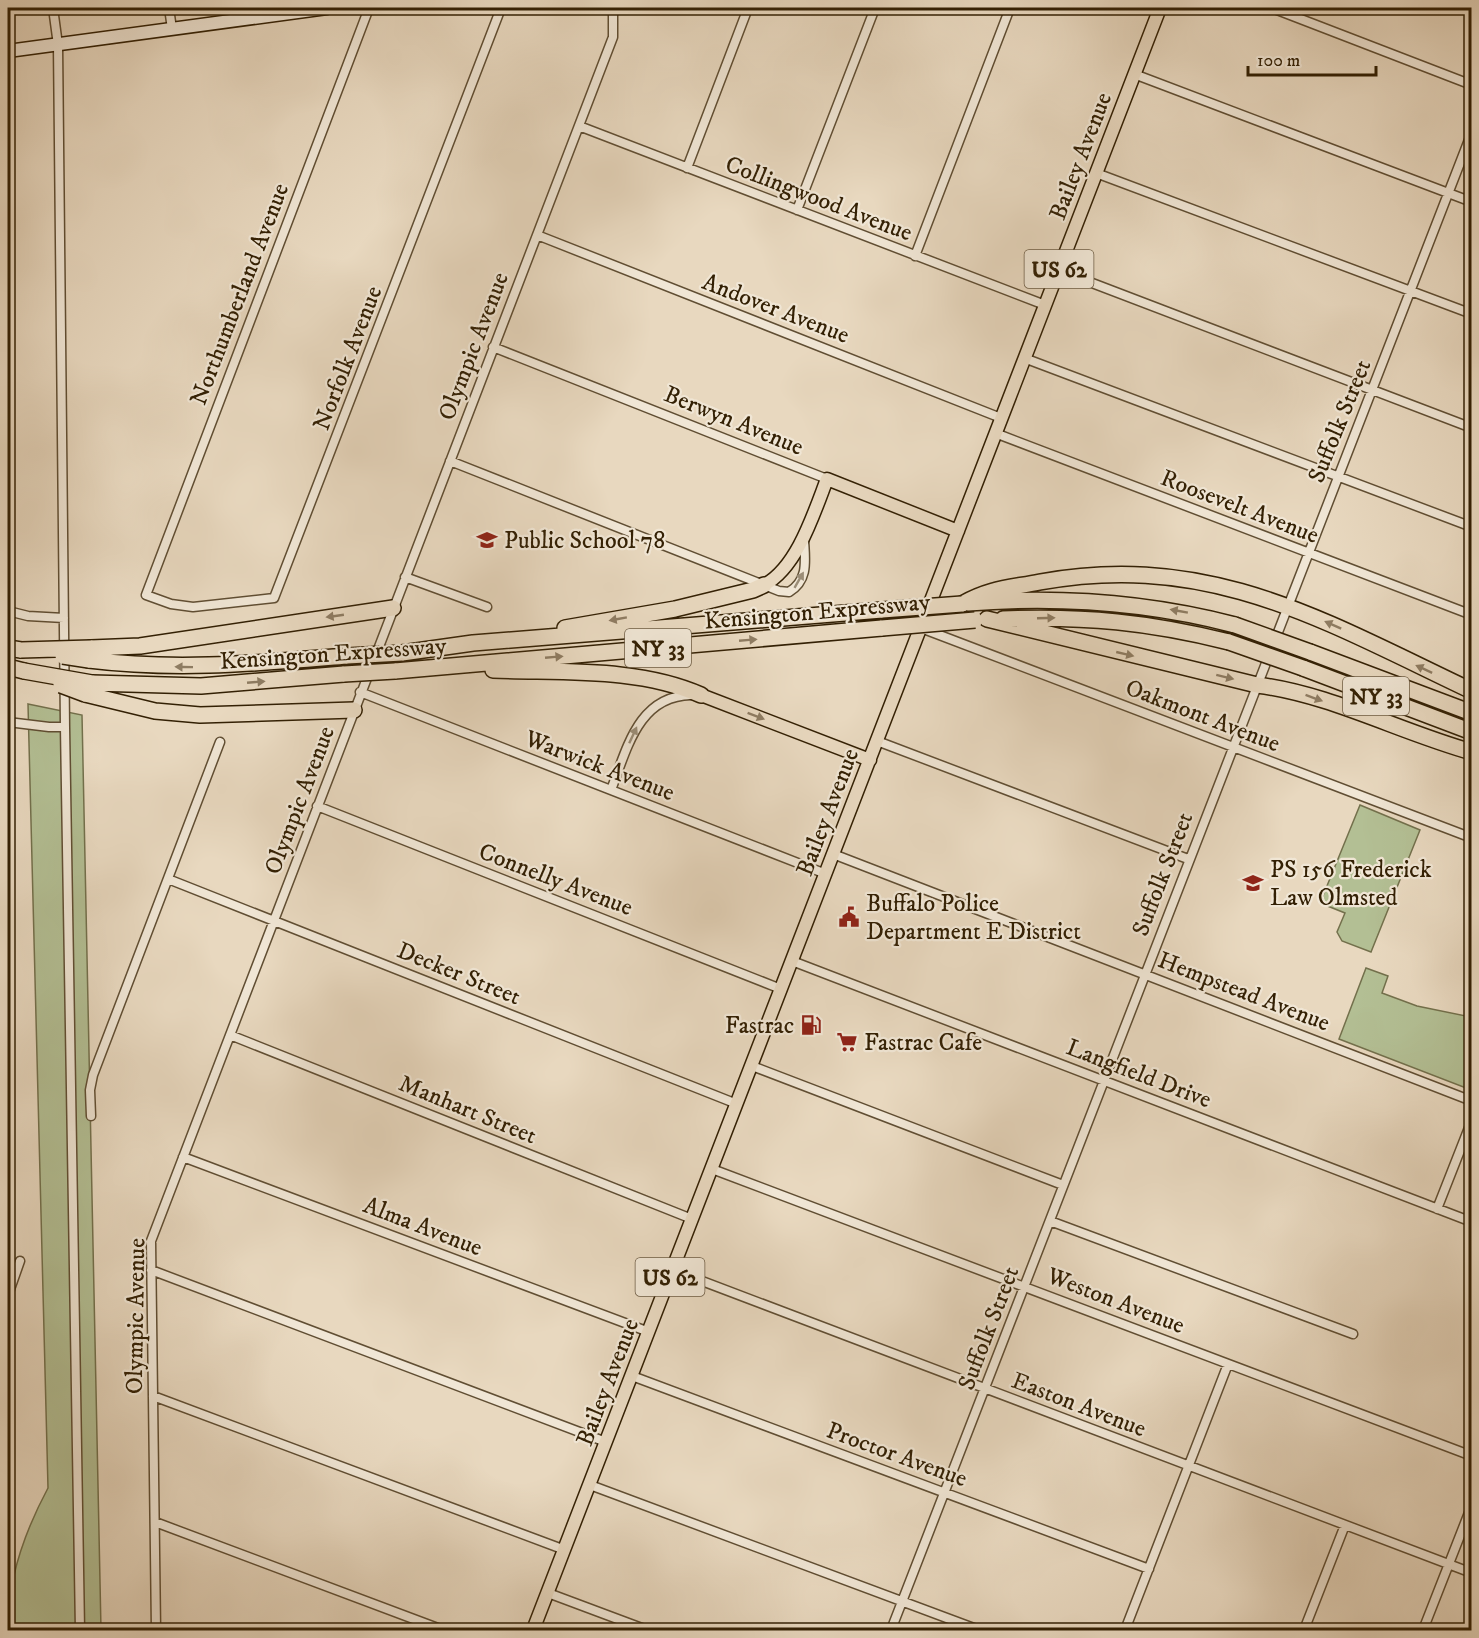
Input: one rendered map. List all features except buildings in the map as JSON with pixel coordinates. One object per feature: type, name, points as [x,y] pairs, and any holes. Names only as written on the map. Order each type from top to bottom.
[{"type":"highway","points":[[984,597],[1082,575],[1158,575],[1217,585],[1287,606],[1472,691]]},
{"type":"highway","points":[[473,643],[675,609],[753,591],[764,585]]},
{"type":"highway","name":"Kensington Expressway","points":[[90,654],[140,666],[196,667],[402,653],[473,643],[962,604],[984,597]]},
{"type":"highway","name":"NY 33","points":[[984,597],[1144,605],[1236,625],[1472,713]]},
{"type":"highway","points":[[14,649],[90,654],[393,608]]},
{"type":"highway","name":"Kensington Expressway","points":[[89,688],[201,686],[981,620],[1105,619],[1175,629],[1229,642],[1472,732]]},
{"type":"highway","points":[[981,620],[1257,685],[1298,692],[1404,731],[1472,752]]},
{"type":"highway","points":[[8,667],[89,688],[156,711],[200,715],[354,710]]},
{"type":"highway","points":[[433,668],[623,676],[670,684],[701,695]]},
{"type":"main road","name":"Bailey Avenue","points":[[533,1630],[1160,8]]},
{"type":"main road","name":"Berwyn Avenue","points":[[827,479],[958,531]]},
{"type":"main road","points":[[764,585],[784,571],[796,547],[804,539],[827,479]]},
{"type":"main road","points":[[701,695],[870,760]]},
{"type":"street","points":[[53,8],[58,45],[65,727],[80,1630]]},
{"type":"street","points":[[169,8],[172,29]]},
{"type":"street","points":[[8,51],[302,9],[327,8]]},
{"type":"street","name":"Northumberland Avenue","points":[[146,594],[369,8]]},
{"type":"street","name":"Norfolk Avenue","points":[[146,594],[171,604],[192,607],[274,598],[501,8]]},
{"type":"street","name":"Olympic Avenue","points":[[156,1630],[152,1236],[579,126],[614,32],[613,8]]},
{"type":"street","points":[[687,168],[748,8]]},
{"type":"street","points":[[797,210],[875,8]]},
{"type":"street","points":[[915,256],[1010,8]]},
{"type":"street","points":[[1272,8],[1472,85]]},
{"type":"street","points":[[1134,74],[1472,202]]},
{"type":"street","name":"Collingwood Avenue","points":[[579,126],[1045,306]]},
{"type":"street","name":"Suffolk Street","points":[[891,1630],[1472,132]]},
{"type":"street","points":[[1096,173],[1472,314]]},
{"type":"street","name":"Andover Avenue","points":[[537,235],[1001,418]]},
{"type":"street","points":[[1058,270],[1472,428]]},
{"type":"street","name":"Berwyn Avenue","points":[[494,347],[827,479]]},
{"type":"street","points":[[1024,358],[1472,528]]},
{"type":"street","name":"Roosevelt Avenue","points":[[995,434],[1472,615]]},
{"type":"street","points":[[450,461],[764,585],[789,592],[801,582],[804,574],[804,539]]},
{"type":"street","points":[[405,577],[488,608]]},
{"type":"street","points":[[8,611],[28,616],[64,618]]},
{"type":"street","name":"Oakmont Avenue","points":[[921,628],[1472,838]]},
{"type":"street","name":"Warwick Avenue","points":[[360,692],[826,874]]},
{"type":"street","points":[[611,790],[633,732],[647,712],[669,698],[701,695]]},
{"type":"street","points":[[8,722],[65,727]]},
{"type":"street","points":[[877,741],[1188,860]]},
{"type":"street","points":[[91,1116],[90,1090],[93,1075],[220,742]]},
{"type":"street","name":"Connelly Avenue","points":[[317,806],[781,989]]},
{"type":"street","name":"Hempstead Avenue","points":[[833,854],[1472,1101]]},
{"type":"street","name":"Decker Street","points":[[168,879],[737,1104]]},
{"type":"street","name":"Langfield Drive","points":[[792,961],[1472,1222]]},
{"type":"street","name":"Manhart Street","points":[[230,1035],[692,1219]]},
{"type":"street","points":[[752,1066],[1063,1185]]},
{"type":"street","points":[[1437,1209],[1472,1120]]},
{"type":"street","name":"Alma Avenue","points":[[183,1157],[649,1332]]},
{"type":"street","name":"Weston Avenue","points":[[712,1169],[1472,1456]]},
{"type":"street","points":[[1050,1221],[1353,1334]]},
{"type":"street","points":[[8,1295],[20,1261]]},
{"type":"street","points":[[151,1270],[606,1442]]},
{"type":"street","name":"Easton Avenue","points":[[673,1270],[1472,1573]]},
{"type":"street","points":[[1125,1630],[1228,1364]]},
{"type":"street","name":"Proctor Avenue","points":[[632,1376],[1149,1569]]},
{"type":"street","points":[[153,1396],[565,1550]]},
{"type":"street","points":[[590,1485],[979,1630]]},
{"type":"street","points":[[1424,1630],[1472,1505]]},
{"type":"street","points":[[155,1522],[443,1630]]},
{"type":"street","points":[[1304,1630],[1345,1525]]},
{"type":"street","points":[[548,1593],[647,1630]]},
{"type":"green space","points":[[28,704],[82,715],[101,1630],[8,1630],[8,1612],[19,1557],[32,1521],[48,1488]]},
{"type":"green space","points":[[1360,805],[1420,830],[1371,952],[1342,941],[1337,932],[1345,913],[1320,903]]},
{"type":"green space","points":[[1366,968],[1388,976],[1382,993],[1417,1006],[1471,1017],[1471,1087],[1466,1088],[1339,1039]]},
{"type":"place","name":"Public School 78","points":[[487,540]]},
{"type":"place","name":"PS 156 Frederick Law Olmsted","points":[[1253,883]]},
{"type":"place","name":"Buffalo Police Department E District","points":[[849,917]]},
{"type":"place","name":"Fastrac","points":[[811,1025]]},
{"type":"place","name":"Fastrac Cafe","points":[[847,1042]]}]
